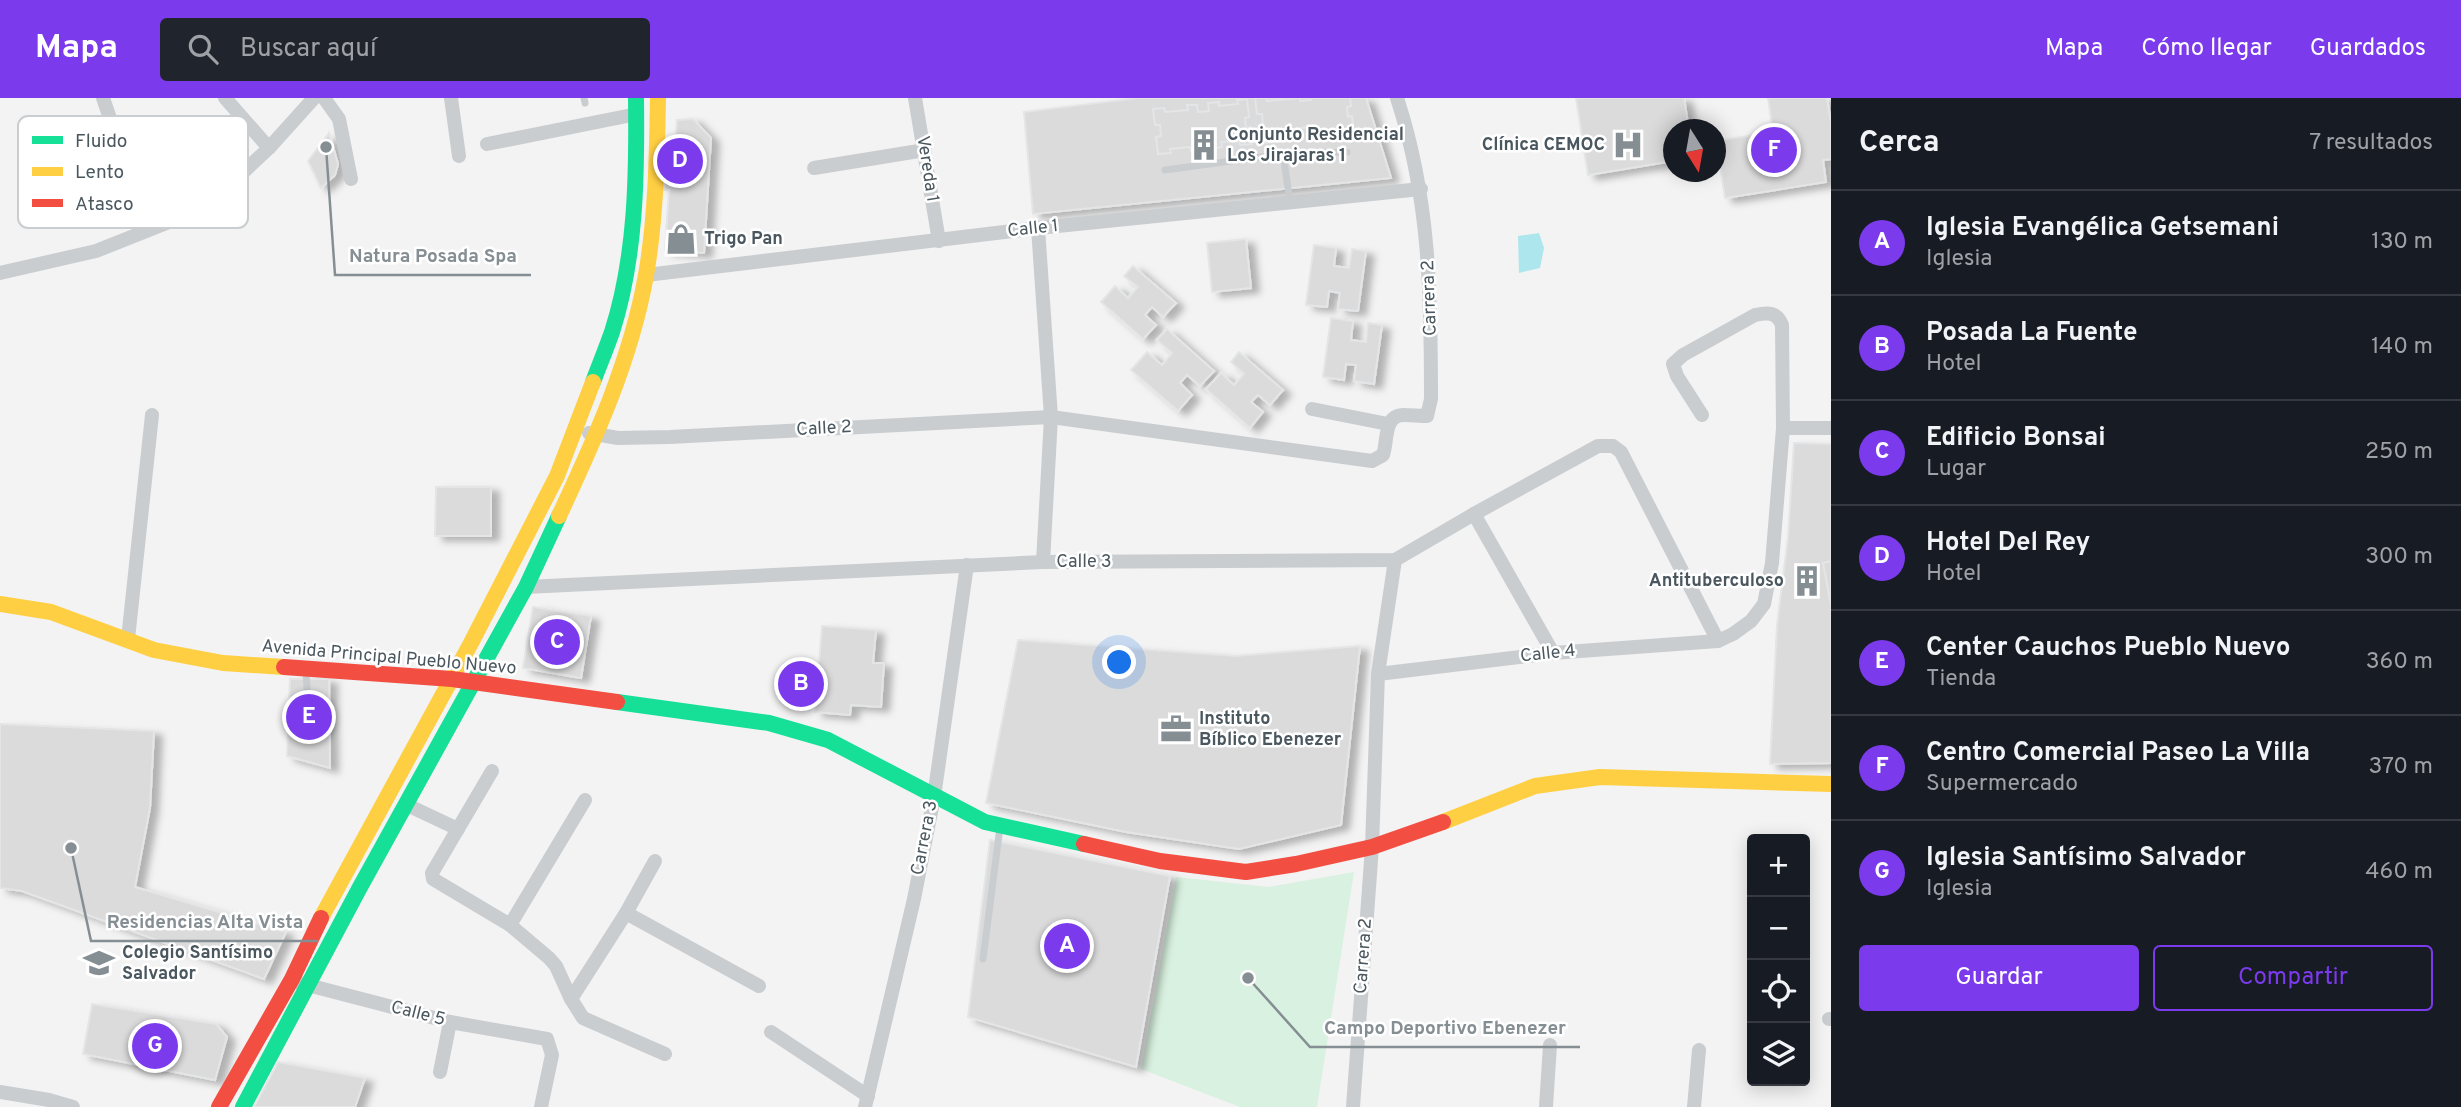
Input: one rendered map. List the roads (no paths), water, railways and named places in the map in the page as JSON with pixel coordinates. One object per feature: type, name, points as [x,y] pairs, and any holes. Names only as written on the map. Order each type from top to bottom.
[{"type":"street","points":[[103,98],[109,116]]},
{"type":"street","points":[[225,98],[241,116]]},
{"type":"street","points":[[248,168],[314,98]]},
{"type":"street","points":[[324,98],[340,119],[351,179]]},
{"type":"street","points":[[451,98],[459,156]]},
{"type":"street","name":"Vereda 1","points":[[915,98],[939,241]]},
{"type":"street","name":"Carrera 2","points":[[1388,424],[1401,415],[1427,416],[1431,399],[1429,254],[1421,189],[1397,98]]},
{"type":"street","points":[[243,1107],[359,889],[526,587],[596,436],[624,362],[646,275],[662,101]]},
{"type":"street","points":[[219,1107],[292,979],[312,934],[452,679],[557,476],[612,331],[624,280],[635,206],[636,106],[487,144]]},
{"type":"street","points":[[248,124],[269,148]]},
{"type":"street","points":[[814,167],[925,150]]},
{"type":"street","name":"Calle 1","points":[[646,275],[1038,228],[1421,189]]},
{"type":"street","points":[[0,273],[96,251],[154,228]]},
{"type":"street","points":[[1038,228],[1051,417],[1043,562]]},
{"type":"street","points":[[1702,415],[1677,376],[1673,364],[1683,355],[1755,315],[1773,314],[1782,326],[1783,428],[1772,563],[1763,604],[1751,621],[1733,634],[1718,640]]},
{"type":"street","points":[[1312,410],[1388,424]]},
{"type":"street","points":[[128,639],[152,415]]},
{"type":"street","name":"Calle 2","points":[[576,429],[596,436],[618,438],[670,437],[1051,417],[1372,461],[1382,455],[1388,424]]},
{"type":"street","points":[[1783,428],[1831,428]]},
{"type":"street","name":"Calle 3","points":[[526,587],[1043,562],[1395,560],[1598,446],[1613,446],[1621,452],[1718,640]]},
{"type":"street","points":[[1474,514],[1553,653]]},
{"type":"street","name":"Carrera 2","points":[[1353,1107],[1372,847],[1378,674],[1395,560]]},
{"type":"street","name":"Carrera 3","points":[[867,1102],[914,899],[933,797],[967,565]]},
{"type":"street","name":"Avenida Principal Pueblo Nuevo","points":[[0,604],[51,612],[154,650],[223,663],[452,679],[769,723],[828,740],[863,756],[933,797],[1000,827],[1160,861],[1246,872],[1372,847],[1535,786],[1557,782],[1600,777],[1831,784]]},
{"type":"street","name":"Calle 4","points":[[1378,674],[1553,653],[1718,640]]},
{"type":"street","points":[[492,771],[432,873],[433,879],[510,925],[556,966],[583,1018],[665,1054]]},
{"type":"street","points":[[510,925],[585,800]]},
{"type":"street","points":[[407,805],[458,829]]},
{"type":"street","points":[[571,999],[655,861]]},
{"type":"street","points":[[625,913],[759,986]]},
{"type":"street","name":"Calle 5","points":[[292,979],[309,987],[450,1022],[547,1039],[552,1055],[541,1107]]},
{"type":"street","points":[[440,1072],[450,1022]]},
{"type":"street","points":[[771,1032],[867,1102]]},
{"type":"street","points":[[1546,1107],[1550,1045]]},
{"type":"street","points":[[1694,1107],[1699,1050]]},
{"type":"street","points":[[0,1092],[73,1107]]},
{"type":"lane","points":[[1165,170],[1283,154],[1347,152]]},
{"type":"lane","points":[[1283,154],[1290,202]]},
{"type":"lane","points":[[305,668],[309,721]]},
{"type":"lane","points":[[983,959],[1000,827]]},
{"type":"water","points":[[1539,233],[1544,248],[1540,268],[1519,273],[1518,236]]},
{"type":"place","name":"Conjunto Residencial Los Jirajaras 1","points":[[1204,145]]},
{"type":"place","name":"Clínica CEMOC","points":[[1628,145]]},
{"type":"place","name":"Natura Posada Spa","points":[[326,147]]},
{"type":"place","name":"Centro Comercial Paseo La Villa","points":[[1774,150]]},
{"type":"place","name":"Hotel Del Rey","points":[[680,161]]},
{"type":"place","name":"Trigo Pan","points":[[681,239]]},
{"type":"place","name":"Antituberculoso","points":[[1807,581]]},
{"type":"place","name":"Edificio Bonsai","points":[[557,642]]},
{"type":"place","name":"Posada La Fuente","points":[[801,684]]},
{"type":"place","name":"Center Cauchos Pueblo Nuevo","points":[[309,717]]},
{"type":"place","name":"Instituto Bíblico Ebenezer","points":[[1176,729]]},
{"type":"place","name":"Residencias Alta Vista","points":[[71,848]]},
{"type":"place","name":"Iglesia Evangélica Getsemani","points":[[1067,946]]},
{"type":"place","name":"Colegio Santísimo Salvador","points":[[99,963]]},
{"type":"place","name":"Campo Deportivo Ebenezer","points":[[1248,978]]},
{"type":"place","name":"Iglesia Santísimo Salvador","points":[[155,1046]]}]
